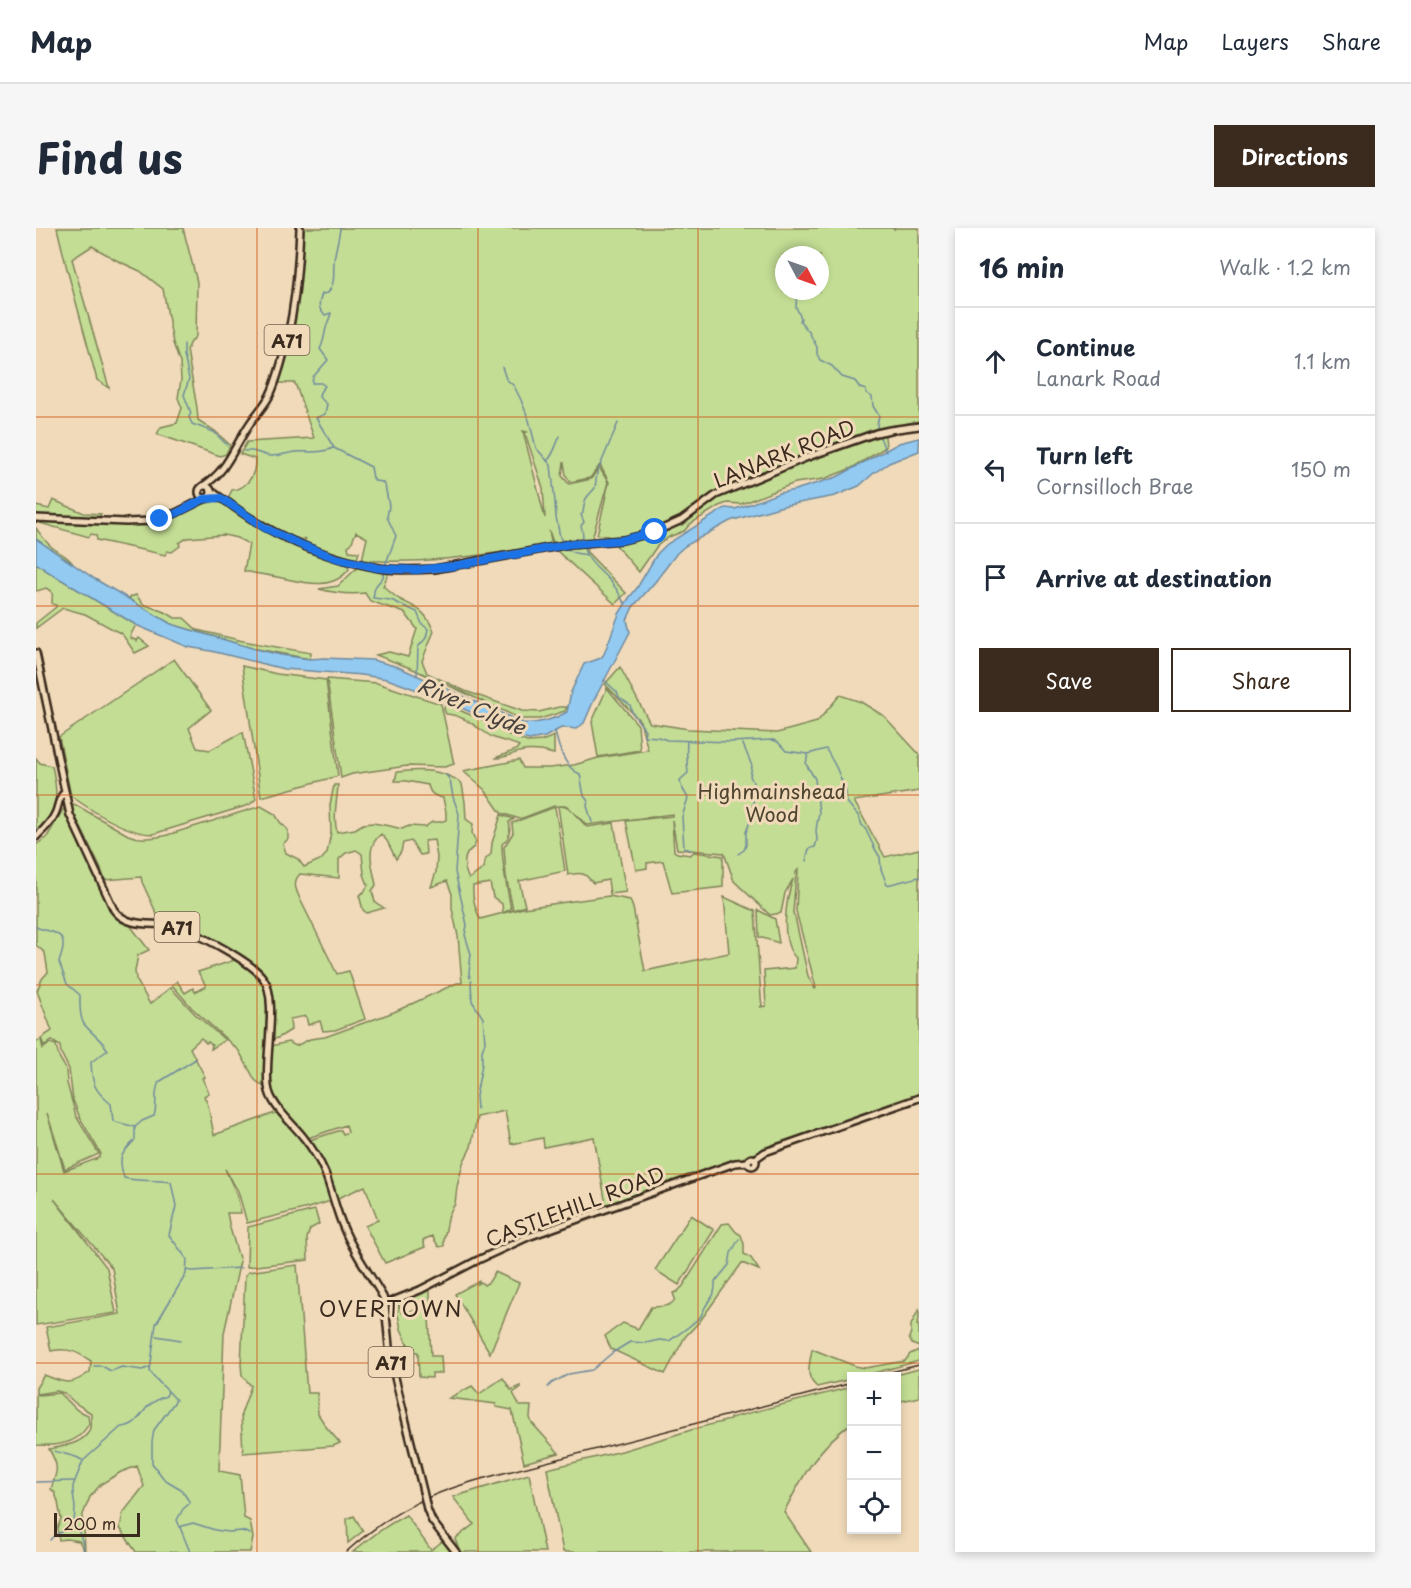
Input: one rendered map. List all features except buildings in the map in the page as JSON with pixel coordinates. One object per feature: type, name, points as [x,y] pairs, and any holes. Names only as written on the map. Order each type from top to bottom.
[{"type":"main road","name":"A71","points":[[203,486],[214,479],[225,466],[246,428],[269,398],[275,383],[290,330],[300,228]]},
{"type":"main road","name":"LANARK ROAD","points":[[211,490],[265,528],[299,544],[336,558],[378,568],[416,570],[454,566],[570,544],[623,540],[655,532],[682,520],[716,495],[800,460],[876,433],[919,426]]},
{"type":"main road","name":"A71","points":[[206,498],[211,495],[214,479]]},
{"type":"main road","points":[[36,518],[94,521],[160,519],[177,513],[195,500],[203,486],[208,486],[211,490]]},
{"type":"main road","points":[[199,494],[206,498]]},
{"type":"main road","points":[[184,508],[206,498],[221,498]]},
{"type":"main road","name":"A71","points":[[36,652],[70,815],[114,910],[119,916],[131,922],[168,925],[187,931],[234,955],[256,970],[268,985],[270,1004],[267,1055],[268,1090],[317,1157],[347,1236],[385,1304],[390,1357],[428,1509],[432,1521],[456,1552]]},
{"type":"main road","points":[[36,837],[56,813],[60,797],[65,792]]},
{"type":"main road","name":"CASTLEHILL ROAD","points":[[385,1304],[420,1290],[477,1260],[528,1237],[735,1163],[748,1162],[753,1166],[756,1163],[755,1159],[765,1152],[919,1098]]},
{"type":"green space","points":[[57,228],[183,228],[197,282],[196,336],[187,350],[198,420],[230,445],[226,454],[220,456],[157,434],[161,427],[177,423],[182,408],[178,398],[181,380],[180,363],[173,343],[163,289],[140,271],[92,246],[72,259],[109,388],[97,380]]},
{"type":"green space","points":[[304,228],[919,228],[919,421],[886,428],[886,447],[852,468],[824,479],[795,483],[741,504],[727,503],[719,506],[690,524],[684,531],[669,537],[657,546],[639,572],[608,536],[597,535],[609,482],[600,465],[590,478],[570,482],[566,475],[564,462],[562,476],[569,484],[591,479],[599,467],[608,482],[592,539],[586,551],[626,593],[615,604],[556,550],[549,531],[552,545],[433,560],[362,560],[367,538],[356,532],[348,546],[349,551],[359,552],[357,559],[304,543],[306,538],[297,540],[290,538],[251,516],[228,498],[232,490],[243,486],[253,474],[255,459],[240,454],[247,442],[314,438],[295,383],[278,383],[293,335]],"holes":[[[523,431],[527,432],[525,433],[543,488],[545,518]]]},
{"type":"green space","points":[[53,500],[84,513],[101,514],[99,517],[36,515],[36,506],[49,509]]},
{"type":"green space","points":[[216,501],[225,503],[248,521],[282,540],[321,556],[346,563],[349,569],[342,576],[327,583],[300,582],[244,571],[249,544],[224,535],[187,538],[179,543],[180,546],[172,552],[167,551],[165,555],[97,540],[96,535],[91,534],[89,537],[36,522],[36,520],[118,525],[152,524],[168,521],[196,506]]},
{"type":"green space","points":[[36,528],[48,544],[73,564],[36,539]]},
{"type":"green space","points":[[36,563],[136,625],[131,638],[137,641],[139,638],[149,646],[135,653],[122,634],[85,614],[63,608],[36,628],[36,623],[56,605],[52,604],[51,591],[46,588],[36,590]]},
{"type":"green space","points":[[359,566],[388,574],[383,586],[427,618],[434,631],[422,661],[427,673],[465,691],[522,711],[539,712],[567,707],[565,711],[540,719],[521,719],[413,669],[376,655],[389,652],[408,657],[417,629],[405,613],[370,601],[365,593],[330,592],[319,589],[338,586]]},
{"type":"green space","points":[[136,595],[143,604],[175,618],[184,618],[197,630],[311,653],[310,659],[252,648],[171,624],[129,600],[130,597]]},
{"type":"green space","points":[[174,659],[211,710],[189,728],[197,748],[210,750],[243,732],[256,799],[249,805],[153,834],[143,833],[110,821],[71,796],[59,737]]},
{"type":"green space","points":[[242,666],[277,674],[326,680],[338,776],[261,797]]},
{"type":"green space","name":"Highmainshead Wood","points":[[620,667],[650,723],[689,729],[777,733],[817,722],[840,695],[861,702],[884,716],[919,754],[919,791],[854,801],[885,857],[919,849],[919,1095],[607,1206],[594,1137],[544,1147],[543,1138],[511,1144],[505,1111],[477,1117],[471,1147],[463,1163],[455,1204],[449,1214],[444,1246],[439,1247],[432,1236],[423,1240],[425,1247],[385,1263],[365,1226],[378,1220],[365,1186],[336,1199],[327,1168],[310,1140],[341,1130],[343,1134],[348,1132],[346,1125],[308,1138],[271,1090],[271,1046],[288,1042],[296,1046],[310,1039],[325,1037],[394,1012],[457,983],[462,983],[452,894],[447,881],[431,887],[436,872],[437,857],[434,840],[425,841],[426,854],[420,855],[411,841],[403,843],[396,859],[381,834],[376,839],[371,852],[376,885],[372,891],[375,902],[384,908],[367,913],[363,910],[359,895],[368,885],[364,874],[362,854],[356,850],[346,853],[339,859],[339,878],[300,874],[296,880],[296,886],[300,899],[337,974],[349,971],[365,1019],[335,1030],[323,1031],[320,1021],[308,1025],[306,1016],[290,1019],[291,1030],[271,1040],[272,991],[267,980],[248,961],[209,938],[176,922],[160,921],[141,877],[105,880],[71,807],[73,804],[76,805],[128,835],[145,838],[164,836],[261,806],[275,814],[288,830],[288,839],[283,844],[286,853],[298,859],[304,867],[322,859],[327,853],[331,832],[330,805],[334,785],[338,785],[335,814],[337,832],[373,823],[402,829],[409,826],[425,827],[432,822],[446,820],[443,798],[433,794],[428,785],[395,781],[397,772],[414,770],[448,775],[462,784],[466,819],[473,824],[472,833],[476,842],[467,853],[465,862],[469,879],[484,868],[485,860],[491,854],[501,815],[514,819],[509,822],[509,834],[502,844],[511,909],[503,913],[502,904],[493,897],[490,883],[473,886],[474,903],[480,919],[523,908],[609,896],[630,900],[645,971],[729,953],[724,897],[755,911],[762,1006],[760,1007],[766,1006],[764,971],[795,968],[796,958],[787,942],[786,931],[786,909],[793,879],[785,893],[781,913],[770,915],[734,881],[724,853],[677,849],[672,820],[674,851],[690,855],[694,852],[723,856],[723,887],[672,893],[663,861],[647,863],[647,868],[636,870],[626,821],[672,816],[672,814],[587,825],[567,806],[559,806],[568,807],[587,827],[614,823],[626,892],[610,894],[608,880],[593,883],[582,874],[568,875],[558,806],[520,819],[501,813],[485,790],[463,771],[519,760],[523,768],[550,768],[648,750],[640,721],[605,684]],"holes":[[[798,870],[796,911],[816,988],[815,989],[808,976],[793,913]]]},
{"type":"green space","points":[[327,679],[377,683],[441,704],[454,764],[445,767],[407,766],[352,774],[341,778]]},
{"type":"green space","points":[[607,688],[638,725],[640,750],[598,757],[592,722]]},
{"type":"green space","points":[[445,704],[527,742],[542,741],[554,736],[554,754],[528,751],[495,758],[516,750],[519,746],[492,737],[465,719],[446,714]]},
{"type":"green space","points":[[36,758],[40,763],[52,766],[56,794],[53,809],[36,832]]},
{"type":"green space","points":[[555,807],[565,871],[519,881],[525,906],[513,910],[506,876],[504,847],[513,833],[512,823]]},
{"type":"green space","points":[[64,808],[110,908],[121,922],[129,924],[149,950],[138,955],[135,971],[136,979],[150,1004],[170,988],[225,1040],[211,1049],[212,1045],[201,1038],[190,1048],[205,1077],[202,1078],[209,1093],[204,1096],[214,1135],[278,1112],[297,1133],[317,1163],[331,1201],[247,1223],[238,1191],[225,1169],[237,1195],[241,1213],[227,1213],[240,1261],[224,1333],[219,1471],[240,1475],[244,1518],[250,1521],[253,1538],[250,1552],[136,1552],[120,1528],[123,1513],[144,1486],[137,1466],[101,1484],[90,1497],[82,1517],[85,1552],[79,1541],[59,1540],[57,1528],[61,1519],[55,1493],[51,1489],[56,1468],[55,1460],[49,1449],[84,1438],[90,1428],[91,1413],[64,1393],[57,1391],[37,1394],[60,1393],[77,1410],[88,1415],[89,1424],[80,1435],[70,1441],[53,1445],[36,1445],[36,1388],[44,1375],[63,1382],[77,1380],[90,1372],[91,1361],[72,1351],[51,1351],[46,1327],[120,1314],[112,1268],[54,1199],[107,1268],[116,1313],[36,1325],[36,1041],[41,1040],[43,1049],[49,1044],[44,1046],[41,1038],[52,1031],[37,991],[48,972],[45,953],[36,945],[36,845],[47,837]],"holes":[[[52,1041],[60,1046],[69,1069],[73,1100],[80,1118],[101,1154],[99,1158],[64,1171],[47,1113],[65,1169],[99,1154],[76,1116],[67,1083],[66,1069],[59,1057],[56,1045],[49,1043]]]},
{"type":"green space","points":[[758,910],[775,919],[779,943],[759,937]]},
{"type":"green space","points":[[235,960],[257,974],[266,990],[265,1088],[255,1080],[239,1051],[192,1008],[172,985],[177,981],[185,993],[193,988],[195,992],[206,986],[198,972]]},
{"type":"green space","points":[[315,1210],[319,1224],[310,1229],[307,1238],[308,1260],[247,1267],[248,1227]]},
{"type":"green space","points":[[691,1215],[714,1230],[679,1285],[655,1270]]},
{"type":"green space","points":[[729,1223],[741,1235],[744,1254],[751,1258],[759,1270],[742,1263],[700,1321],[685,1337],[665,1374],[611,1349],[605,1336],[623,1323],[638,1329],[651,1307],[671,1304],[675,1299],[673,1293],[683,1286],[722,1224]]},
{"type":"green space","points":[[297,1265],[307,1393],[317,1393],[318,1414],[340,1443],[333,1446],[243,1453],[241,1414],[251,1386],[242,1375],[241,1365],[245,1276],[248,1272]]},
{"type":"green space","points":[[495,1272],[519,1283],[490,1353],[455,1294],[479,1281],[478,1284],[481,1282],[484,1285],[489,1282]]},
{"type":"green space","points":[[430,1287],[430,1301],[433,1301],[432,1313],[429,1316],[431,1356],[441,1356],[442,1373],[432,1373],[432,1378],[419,1377],[418,1352],[399,1350],[408,1344],[398,1315],[392,1315],[398,1311],[398,1301],[402,1313],[416,1310],[415,1295]]},
{"type":"green space","points":[[919,1309],[917,1325],[919,1326],[919,1347],[912,1344],[909,1338],[911,1325]]},
{"type":"green space","points":[[812,1349],[865,1368],[905,1361],[910,1354],[919,1350],[919,1361],[878,1372],[847,1372],[847,1380],[817,1387],[810,1379],[809,1365]]},
{"type":"green space","points":[[919,1369],[919,1397],[901,1401],[901,1374]]},
{"type":"green space","points":[[503,1378],[511,1390],[520,1386],[513,1393],[520,1406],[531,1406],[532,1423],[559,1453],[524,1463],[512,1410],[496,1407],[496,1404],[449,1398],[472,1386],[479,1394]]},
{"type":"green space","points":[[847,1388],[847,1427],[820,1452],[804,1475],[784,1512],[811,1552],[563,1552],[547,1469],[622,1451],[730,1420],[730,1418]]},
{"type":"green space","points":[[529,1474],[545,1552],[460,1552],[455,1539],[474,1524],[453,1497]]},
{"type":"green space","points":[[406,1515],[431,1550],[444,1540],[451,1552],[353,1552],[378,1532]]},
{"type":"green space","points":[[354,1516],[363,1531],[348,1543],[347,1519]]},
{"type":"water","name":"River Clyde","points":[[919,438],[919,451],[889,463],[859,486],[835,496],[783,506],[730,521],[685,546],[633,607],[627,620],[630,632],[584,723],[576,729],[561,728],[545,737],[529,740],[512,735],[488,720],[442,699],[387,679],[284,669],[188,647],[136,625],[36,563],[36,539],[95,579],[171,624],[281,655],[310,659],[373,660],[398,667],[523,723],[541,722],[567,712],[571,692],[584,664],[601,658],[604,654],[619,614],[657,554],[667,544],[725,508],[735,509],[779,493],[837,477],[899,443]]},
{"type":"waterway","points":[[340,228],[334,278],[328,293],[322,294],[320,303],[322,313],[325,315],[331,313],[320,349],[328,360],[313,377],[312,383],[321,383],[325,386],[319,397],[327,404],[325,414],[316,418],[334,448],[371,467],[375,481],[385,485],[389,506],[387,517],[396,536],[385,566]]},
{"type":"waterway","points":[[796,300],[800,321],[817,347],[820,360],[832,366],[842,377],[855,381],[872,397],[873,406],[879,416],[878,430]]},
{"type":"waterway","points":[[184,344],[189,379],[184,395],[191,413],[189,417],[192,424],[214,432],[227,445]]},
{"type":"waterway","points":[[502,367],[506,379],[514,386],[521,400],[536,448],[551,465],[556,517],[563,543]]},
{"type":"waterway","points":[[586,554],[581,526],[584,522],[581,515],[586,499],[595,488],[597,473],[618,423]]},
{"type":"waterway","points":[[879,435],[886,452]]},
{"type":"waterway","points":[[547,461],[560,436]]},
{"type":"waterway","points":[[244,451],[277,456],[295,452],[319,452],[333,448]]},
{"type":"waterway","points":[[565,548],[587,555],[616,588],[625,603]]},
{"type":"waterway","points":[[384,570],[383,577],[375,587],[373,598],[391,600],[417,612],[422,624],[428,629],[426,638],[418,647],[417,675]]},
{"type":"waterway","points":[[604,680],[617,692],[619,697],[630,705],[632,712],[645,730],[644,736],[667,740],[731,742],[773,740],[786,751],[808,754],[826,749],[846,791],[847,802],[859,817],[880,857],[881,869],[887,885],[919,877]]},
{"type":"waterway","points":[[555,731],[566,762],[580,774],[592,822]]},
{"type":"waterway","points":[[687,741],[688,773],[680,780],[688,798],[682,817],[684,848],[691,850]]},
{"type":"waterway","points":[[738,854],[744,850],[746,845],[746,832],[754,798],[753,782],[750,776],[752,766],[742,742]]},
{"type":"waterway","points":[[807,861],[809,849],[815,847],[817,840],[819,812],[815,779],[806,764],[808,754]]},
{"type":"waterway","points":[[446,775],[450,780],[459,814],[455,872],[467,925],[465,935],[471,954],[470,978]]},
{"type":"waterway","points":[[36,926],[53,932],[63,941],[59,962],[67,984],[80,995],[82,1021],[108,1050],[91,1062],[95,1086],[111,1104],[113,1121],[135,1127],[135,1140],[126,1149],[121,1161],[124,1178],[171,1182],[176,1206],[169,1235],[187,1259],[186,1274],[156,1324],[150,1371],[176,1400],[154,1430],[152,1463],[164,1479],[181,1489],[190,1503],[183,1509],[177,1520],[190,1552]]},
{"type":"waterway","points":[[471,981],[472,1001],[483,1018],[485,1042],[476,1096],[477,1109]]},
{"type":"waterway","points":[[135,1127],[154,1116],[159,1082],[196,1059]]},
{"type":"waterway","points":[[548,1387],[569,1374],[592,1370],[612,1353],[630,1342],[669,1341],[689,1327],[700,1317],[713,1296],[715,1282],[729,1265],[731,1253],[739,1239]]},
{"type":"waterway","points":[[186,1270],[241,1268]]},
{"type":"waterway","points":[[156,1336],[181,1340]]},
{"type":"waterway","points":[[94,1366],[102,1366],[111,1371],[122,1367],[142,1370],[150,1367]]},
{"type":"waterway","points":[[84,1552],[81,1538],[74,1524],[73,1494],[73,1486],[83,1461],[121,1427],[135,1422],[149,1406],[166,1396],[168,1391]]},
{"type":"waterway","points":[[54,1451],[82,1460]]},
{"type":"waterway","points":[[36,1482],[74,1481]]},
{"type":"waterway","points":[[179,1527],[193,1523],[215,1530],[242,1531],[250,1534]]},
{"type":"waterway","points":[[50,1540],[74,1525]]},
{"type":"railway","points":[[891,1372],[919,1365]]},
{"type":"railway","points":[[346,1552],[398,1513],[453,1488],[847,1384]]},
{"type":"district","name":"OVERTOWN","points":[[391,1307]]},
{"type":"route","points":[[160,519],[204,499],[221,498],[265,528],[311,549],[336,558],[378,568],[416,570],[454,566],[581,542],[623,540],[655,532]]}]
